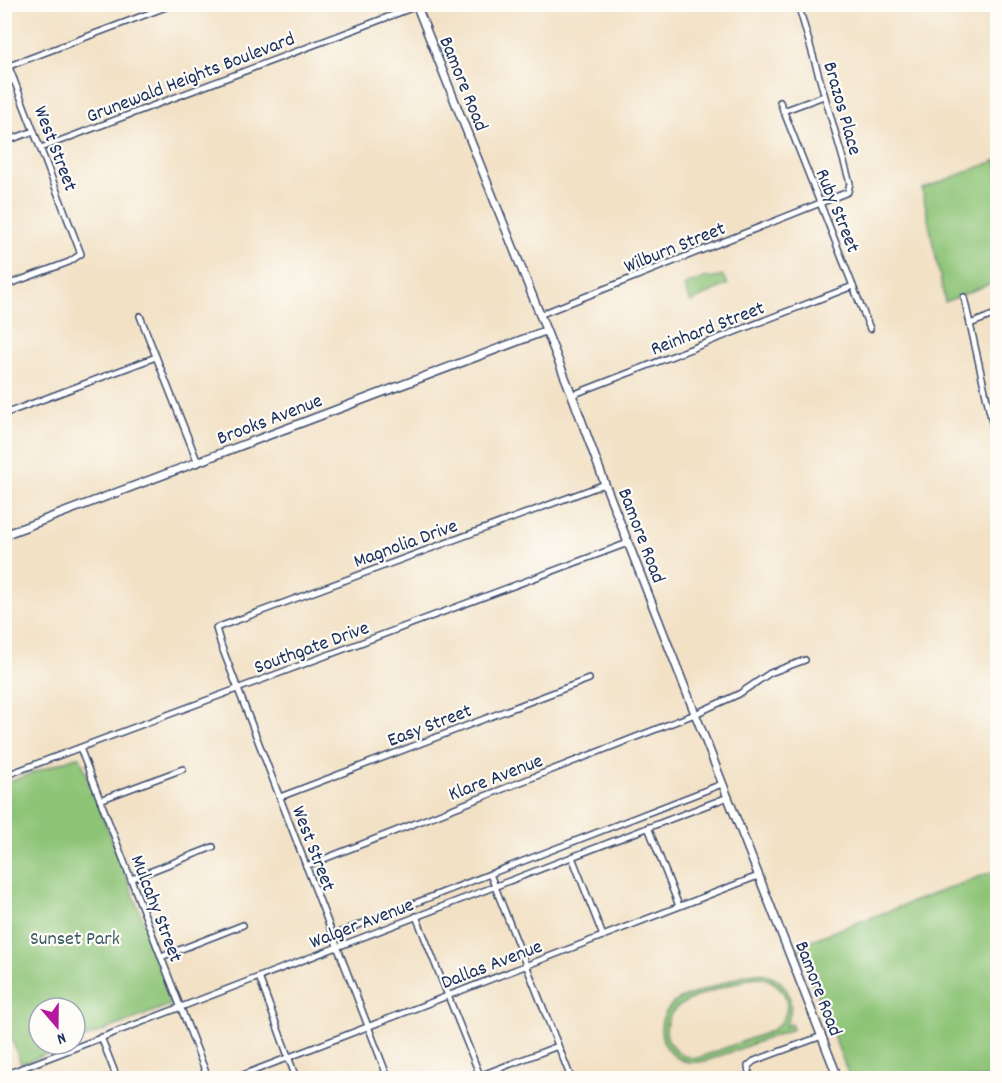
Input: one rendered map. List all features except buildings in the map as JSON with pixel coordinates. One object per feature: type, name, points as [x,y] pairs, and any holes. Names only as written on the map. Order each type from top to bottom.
[{"type":"street","points":[[9,66],[174,4]]},
{"type":"street","name":"Brazos Place","points":[[798,4],[850,183],[848,192],[820,204]]},
{"type":"street","name":"Grunewald Heights Boulevard","points":[[40,148],[416,5]]},
{"type":"street","name":"Bamore Road","points":[[416,5],[572,395],[838,1078]]},
{"type":"street","name":"West Street","points":[[4,54],[81,254],[69,262],[4,286]]},
{"type":"street","points":[[4,83],[14,80]]},
{"type":"street","points":[[783,111],[824,96]]},
{"type":"street","name":"Ruby Street","points":[[780,102],[870,329]]},
{"type":"street","points":[[4,142],[34,131]]},
{"type":"street","name":"Wilburn Street","points":[[539,315],[820,204]]},
{"type":"street","name":"Reinhard Street","points":[[572,395],[853,286]]},
{"type":"street","points":[[964,297],[998,448]]},
{"type":"street","points":[[970,324],[998,313]]},
{"type":"street","points":[[140,316],[198,463]]},
{"type":"street","name":"Brooks Avenue","points":[[4,536],[545,331]]},
{"type":"street","points":[[4,414],[156,357]]},
{"type":"street","points":[[989,409],[998,406]]},
{"type":"street","name":"Magnolia Drive","points":[[216,628],[605,484]]},
{"type":"street","name":"Southgate Drive","points":[[4,776],[628,543]]},
{"type":"street","name":"West Street","points":[[216,628],[388,1078]]},
{"type":"street","name":"Klare Avenue","points":[[306,866],[695,714],[739,694],[770,673],[805,660]]},
{"type":"street","name":"Easy Street","points":[[280,797],[589,679]]},
{"type":"street","name":"Mulcahy Street","points":[[80,748],[208,1078]]},
{"type":"street","points":[[100,800],[183,768]]},
{"type":"street","name":"Walger Avenue","points":[[333,935],[723,784]]},
{"type":"street","name":"Walger Avenue","points":[[4,1075],[728,796]]},
{"type":"street","points":[[648,827],[680,906]]},
{"type":"street","points":[[131,879],[213,846]]},
{"type":"street","points":[[572,856],[603,936]]},
{"type":"street","points":[[490,874],[571,1078]]},
{"type":"street","name":"Dallas Avenue","points":[[235,1078],[758,876]]},
{"type":"street","points":[[416,916],[478,1078],[558,1046]]},
{"type":"street","points":[[161,957],[243,925]]},
{"type":"street","points":[[259,977],[296,1078]]},
{"type":"street","points":[[750,1078],[748,1066],[754,1061],[822,1036]]},
{"type":"street","points":[[101,1038],[117,1078]]},
{"type":"street","points":[[22,1068],[27,1078]]},
{"type":"green space","points":[[997,160],[997,281],[945,302],[922,189]]},
{"type":"green space","points":[[722,275],[728,284],[691,302],[685,285],[706,277],[711,279]]},
{"type":"green space","name":"Sunset Park","points":[[80,757],[175,1003],[87,1037],[87,996],[27,996],[27,1056],[41,1056],[21,1064],[5,1021],[5,783]]},
{"type":"green space","points":[[997,870],[997,1078],[850,1078],[798,945]]},
{"type":"green space","points":[[747,974],[769,975],[783,985],[790,1000],[789,1017],[785,1026],[791,1024],[793,1029],[705,1061],[683,1060],[667,1048],[662,1036],[662,1020],[672,1004]],"holes":[[[760,977],[770,980],[783,992],[787,1008],[779,1024],[771,1031],[698,1058],[682,1055],[672,1047],[666,1028],[671,1013],[679,1006],[703,994],[750,978]]]}]
